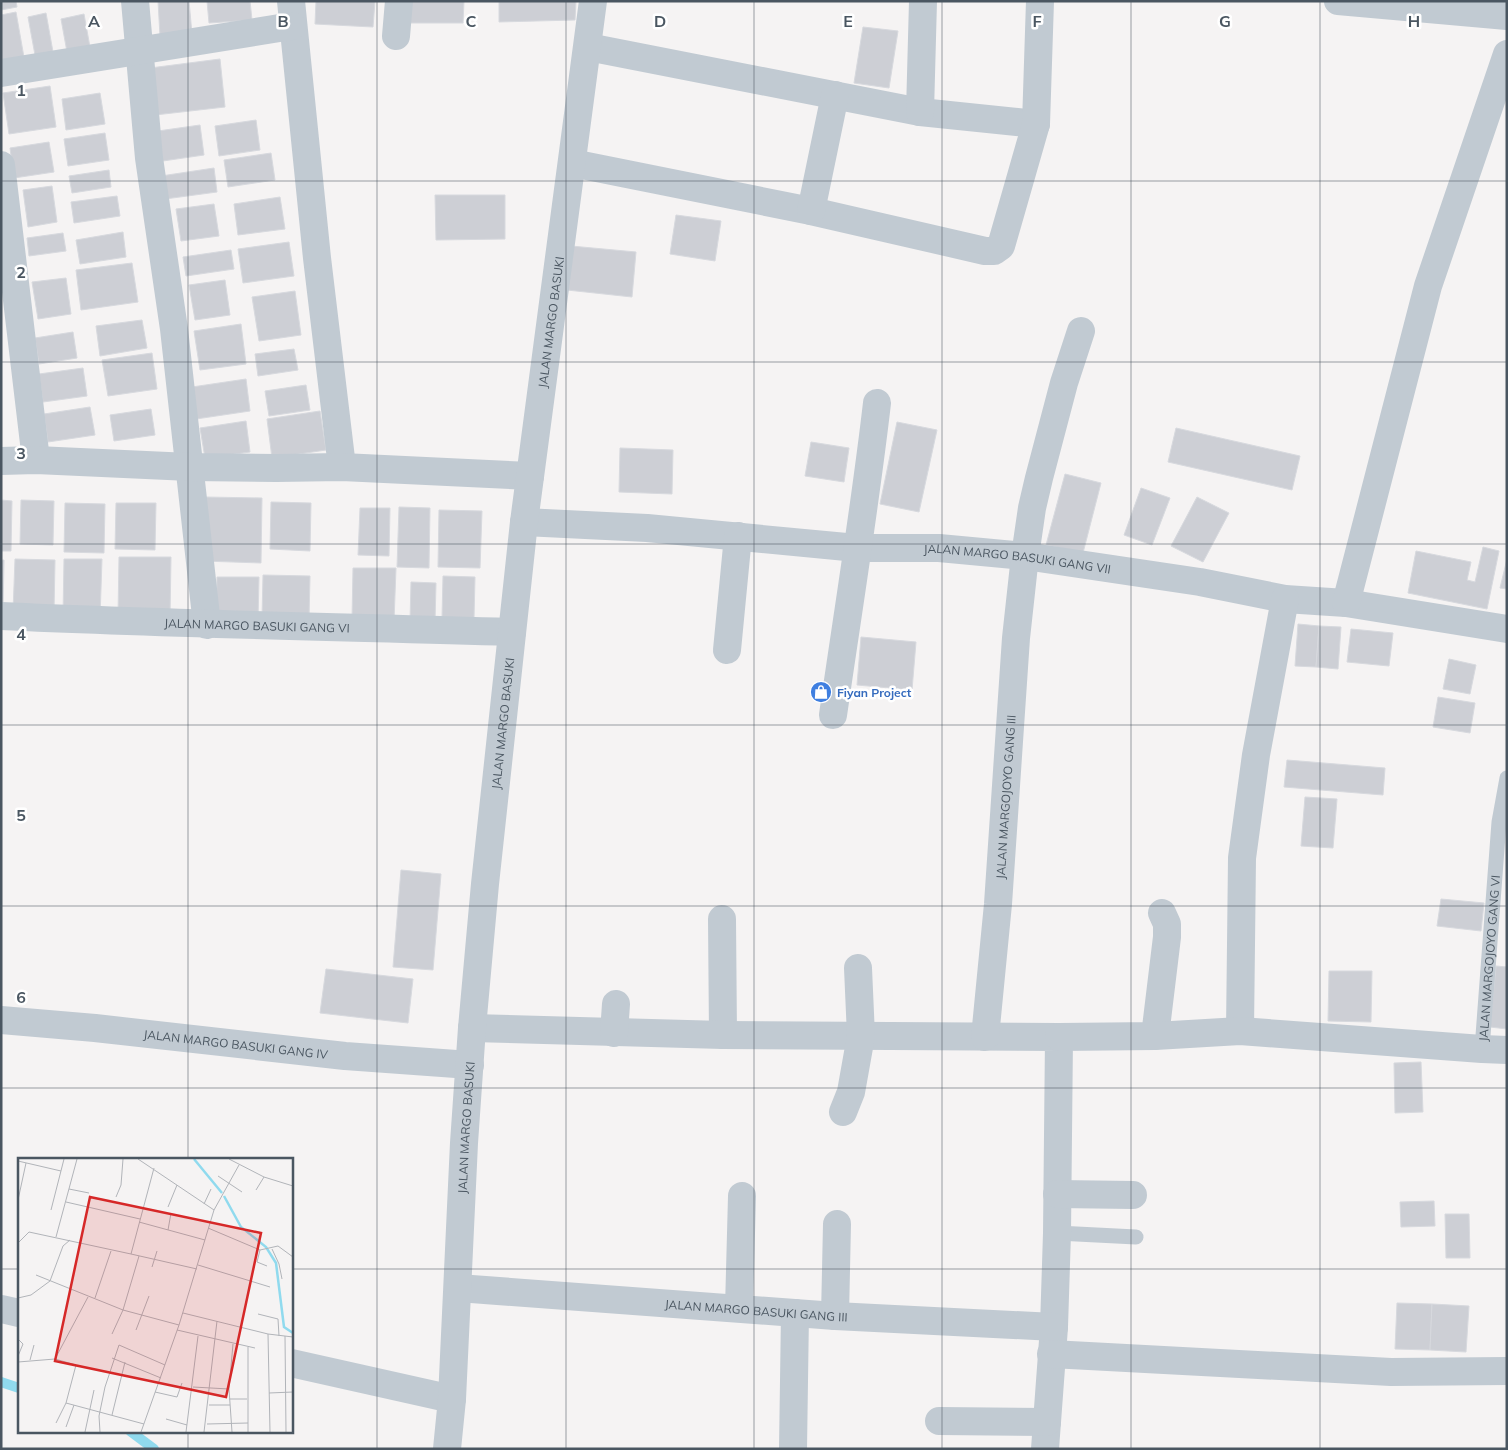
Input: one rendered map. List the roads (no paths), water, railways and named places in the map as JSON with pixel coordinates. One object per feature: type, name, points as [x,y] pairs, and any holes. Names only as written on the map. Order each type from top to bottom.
[{"type":"street","points":[[135,1],[149,158],[174,329],[207,625]]},
{"type":"street","points":[[396,36],[399,1]]},
{"type":"street","name":"JALAN MARGO BASUKI","points":[[448,1449],[458,1288],[464,1143],[485,884],[524,522],[594,1]]},
{"type":"street","points":[[920,112],[923,1]]},
{"type":"street","points":[[572,163],[811,211],[985,252],[994,251],[1001,246],[1036,124],[1040,1]]},
{"type":"street","points":[[1338,1],[1507,16]]},
{"type":"street","points":[[1,73],[138,51],[292,13],[317,258],[342,467]]},
{"type":"street","points":[[588,47],[920,112],[1036,124]]},
{"type":"street","points":[[1346,603],[1428,286],[1507,54]]},
{"type":"street","points":[[811,211],[835,95]]},
{"type":"street","points":[[1,165],[36,460]]},
{"type":"street","name":"JALAN MARGOJOYO GANG III","points":[[985,1037],[998,904],[1016,638],[1025,556],[1032,508],[1039,478],[1064,383],[1081,330]]},
{"type":"street","points":[[833,716],[867,492],[877,403]]},
{"type":"street","points":[[1,461],[36,460],[190,467],[342,467],[530,476]]},
{"type":"street","name":"JALAN MARGO BASUKI GANG VII","points":[[524,522],[647,528],[857,548],[939,548],[1025,556],[1191,580],[1285,599],[1346,603],[1507,629]]},
{"type":"street","points":[[728,650],[738,536]]},
{"type":"street","points":[[1240,1031],[1242,858],[1256,755],[1285,599]]},
{"type":"street","name":"JALAN MARGO BASUKI GANG VI","points":[[1,616],[207,625],[329,626],[512,632]]},
{"type":"street","points":[[1155,1036],[1167,937],[1167,924],[1162,913]]},
{"type":"street","points":[[722,919],[723,1035]]},
{"type":"street","points":[[843,1112],[851,1092],[861,1036],[858,968]]},
{"type":"street","points":[[614,1033],[616,1004]]},
{"type":"street","name":"JALAN MARGO BASUKI GANG IV","points":[[1,1020],[95,1028],[345,1056],[470,1065]]},
{"type":"street","points":[[472,1028],[723,1035],[985,1037],[1155,1036],[1240,1031],[1494,1049]]},
{"type":"street","points":[[1045,1449],[1054,1327],[1059,1037]]},
{"type":"street","points":[[1057,1194],[1133,1195]]},
{"type":"street","points":[[740,1308],[742,1196]]},
{"type":"street","points":[[835,1316],[836,1224]]},
{"type":"street","name":"JALAN MARGO BASUKI GANG III","points":[[458,1288],[835,1316],[1054,1327]]},
{"type":"street","points":[[1,1309],[18,1312]]},
{"type":"street","points":[[793,1449],[795,1313]]},
{"type":"street","points":[[1051,1354],[1391,1372],[1507,1371]]},
{"type":"street","points":[[292,1363],[452,1399]]},
{"type":"street","points":[[939,1422],[1047,1422]]},
{"type":"lane","name":"JALAN MARGOJOYO GANG VI","points":[[1494,1049],[1499,822],[1507,778]]},
{"type":"lane","points":[[1057,1233],[1136,1237]]},
{"type":"waterway","points":[[1,1382],[18,1388]]},
{"type":"waterway","points":[[131,1432],[154,1449]]},
{"type":"place","name":"Fiyan Project","points":[[821,692]]}]
